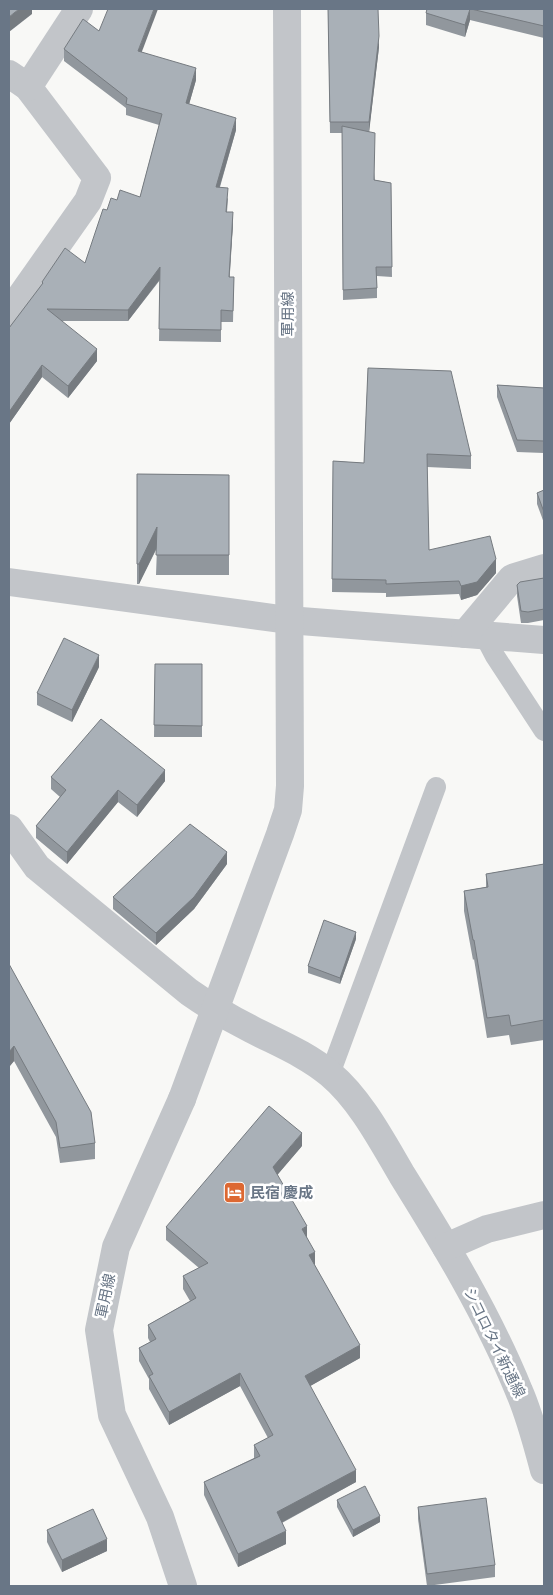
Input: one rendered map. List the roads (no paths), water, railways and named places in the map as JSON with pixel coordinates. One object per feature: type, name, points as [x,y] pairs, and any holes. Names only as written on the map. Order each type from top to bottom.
[{"type":"street","points":[[9,313],[88,201],[97,178],[18,80],[79,9]]},
{"type":"street","name":"軍用線","points":[[183,1586],[160,1517],[112,1415],[99,1330],[116,1247],[182,1099],[288,810],[290,786],[287,9]]},
{"type":"street","points":[[474,634],[512,578],[544,568]]},
{"type":"street","points":[[9,582],[288,620],[544,640]]},
{"type":"street","name":"シコロタイ新通線","points":[[9,828],[37,867],[182,986],[215,1010],[291,1048],[330,1074],[349,1093],[377,1133],[446,1247],[486,1321],[520,1392],[543,1464]]},
{"type":"street","points":[[446,1247],[487,1229],[544,1215]]},
{"type":"lane","points":[[474,634],[495,656],[544,731]]},
{"type":"lane","points":[[330,1074],[436,787]]},
{"type":"place","name":"民宿 慶成","points":[[234,1193]]}]
